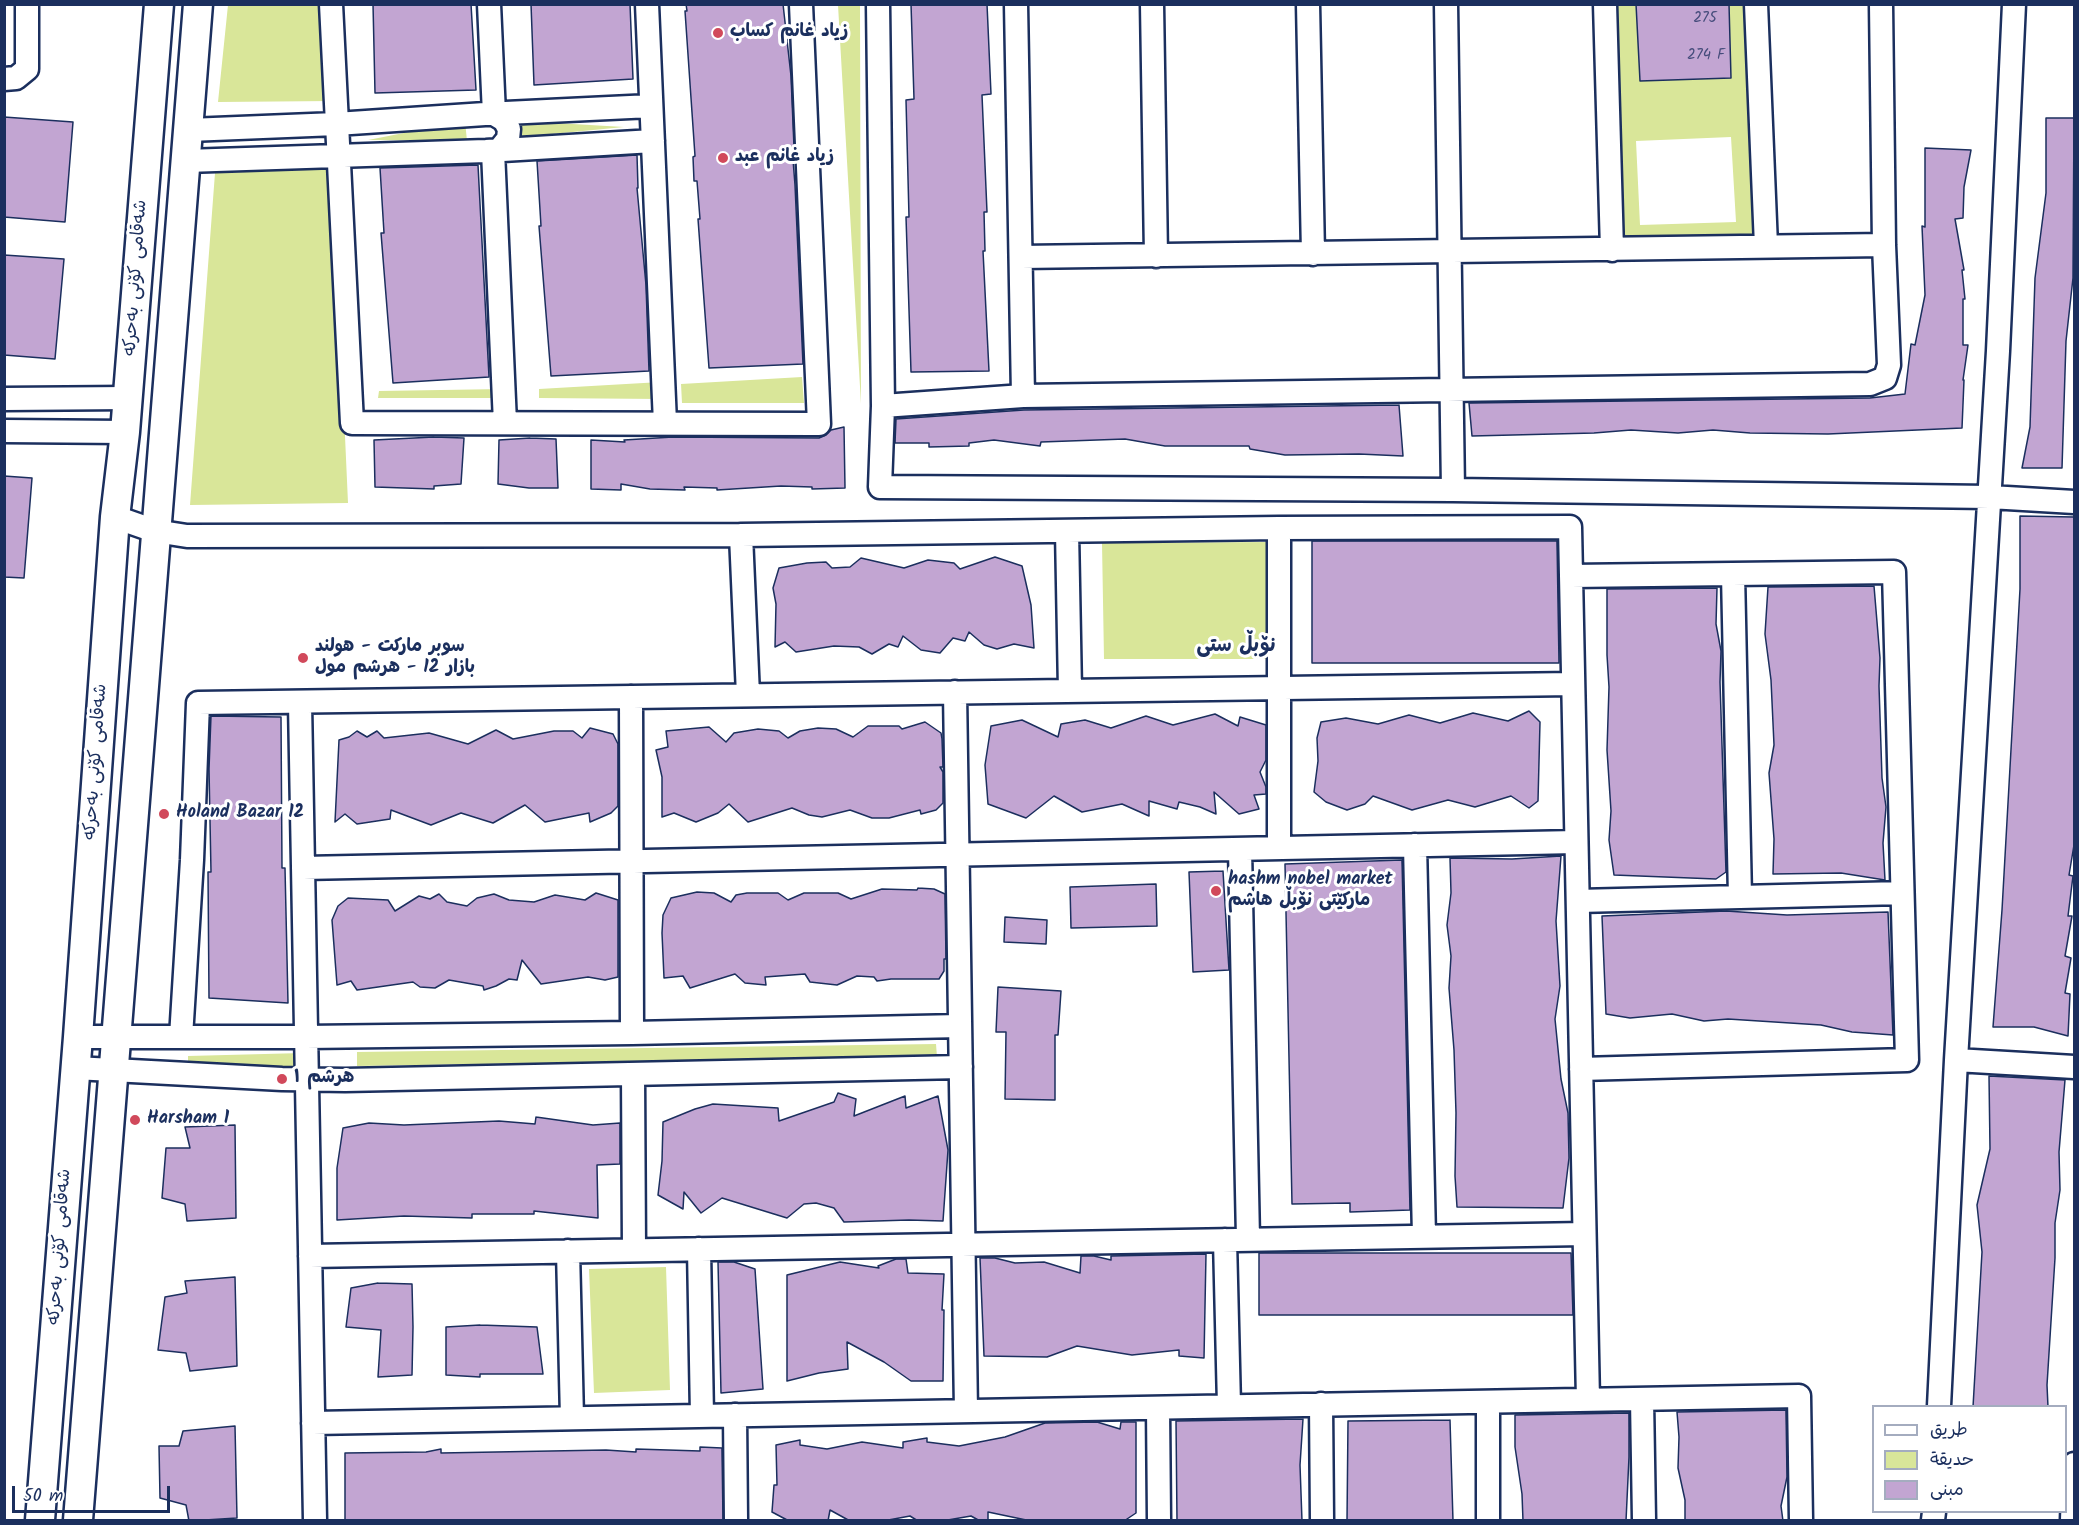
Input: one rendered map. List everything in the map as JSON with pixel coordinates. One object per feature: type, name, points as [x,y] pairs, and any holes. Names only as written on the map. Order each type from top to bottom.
[{"type":"street","points":[[4,79],[16,78],[27,69],[27,4]]},
{"type":"street","name":"شەقامی کۆنی بەحرکە","points":[[40,1521],[78,1037],[115,517],[128,398],[159,4]]},
{"type":"street","name":"شەقامی کۆنی بەحرکە","points":[[78,1521],[198,4]]},
{"type":"street","points":[[331,4],[352,423],[819,424],[801,4]]},
{"type":"street","points":[[489,4],[489,114]]},
{"type":"street","points":[[647,4],[665,423]]},
{"type":"street","points":[[878,4],[883,406],[880,487],[1453,490],[1990,497],[2074,502]]},
{"type":"street","points":[[1016,4],[1023,396]]},
{"type":"street","points":[[1152,4],[1156,256]]},
{"type":"street","points":[[1308,4],[1313,254]]},
{"type":"street","points":[[1446,4],[1453,490]]},
{"type":"street","points":[[1605,4],[1612,250]]},
{"type":"street","points":[[1756,4],[1766,246]]},
{"type":"street","points":[[883,406],[1023,396],[1870,384],[1885,378],[1889,365],[1884,245],[1881,4]]},
{"type":"street","points":[[1939,1405],[1956,1059],[1990,497],[2014,4]]},
{"type":"street","points":[[189,130],[651,106]]},
{"type":"street","points":[[489,114],[477,123],[473,134],[477,143],[493,151]]},
{"type":"street","points":[[186,161],[338,154],[493,151],[653,141]]},
{"type":"street","points":[[493,151],[506,423]]},
{"type":"street","points":[[1021,257],[1884,245]]},
{"type":"street","points":[[4,399],[128,398]]},
{"type":"street","points":[[4,431],[125,432]]},
{"type":"street","points":[[115,517],[155,531],[187,536],[741,535],[1279,528],[1570,527],[1588,1400]]},
{"type":"street","points":[[1279,528],[1279,848]]},
{"type":"street","points":[[1067,531],[1070,691]]},
{"type":"street","points":[[741,535],[748,695]]},
{"type":"street","points":[[1571,576],[1894,572],[1906,1060],[1581,1069]]},
{"type":"street","points":[[1733,574],[1740,897]]},
{"type":"street","points":[[181,1037],[192,860],[198,703],[1573,684]]},
{"type":"street","points":[[955,692],[966,1411]]},
{"type":"street","points":[[631,697],[632,1033]]},
{"type":"street","points":[[300,703],[315,1521]]},
{"type":"street","points":[[303,868],[1576,842]]},
{"type":"street","points":[[1415,845],[1424,1236]]},
{"type":"street","points":[[1229,1406],[1236,1240],[1240,849]]},
{"type":"street","points":[[1578,901],[1902,893]]},
{"type":"street","points":[[78,1037],[632,1033],[960,1026]]},
{"type":"street","points":[[1956,1059],[2074,1067]]},
{"type":"street","points":[[75,1068],[307,1080],[961,1067]]},
{"type":"street","points":[[633,1074],[634,1250]]},
{"type":"street","points":[[310,1256],[1584,1234]]},
{"type":"street","points":[[699,1249],[702,1416]]},
{"type":"street","points":[[568,1251],[572,1418]]},
{"type":"street","points":[[313,1423],[1799,1396],[1801,1521]]},
{"type":"street","points":[[1642,1399],[1644,1521]]},
{"type":"street","points":[[1488,1402],[1488,1521]]},
{"type":"street","points":[[1322,1404],[1322,1521]]},
{"type":"street","points":[[1158,1408],[1159,1521]]},
{"type":"street","points":[[735,1415],[736,1521]]},
{"type":"street","points":[[2072,1521],[2074,1464]]},
{"type":"green space","points":[[228,5],[323,5],[333,101],[218,102]]},
{"type":"green space","points":[[838,5],[860,5],[861,404]]},
{"type":"green space","points":[[1605,5],[1636,5],[1640,81],[1731,78],[1729,5],[1756,5],[1766,246],[1612,250]],"holes":[[[1731,137],[1736,222],[1640,225],[1636,141]]]},
{"type":"green space","points":[[465,121],[467,141],[368,140]]},
{"type":"green space","points":[[521,121],[624,127],[521,137]]},
{"type":"green space","points":[[333,169],[348,503],[190,505],[215,173]]},
{"type":"green space","points":[[802,377],[804,403],[682,403],[681,384]]},
{"type":"green space","points":[[661,382],[661,399],[539,398],[539,389]]},
{"type":"green space","points":[[503,389],[503,398],[378,398],[379,391]]},
{"type":"green space","points":[[1270,542],[1272,659],[1104,659],[1102,543]]},
{"type":"green space","points":[[936,1044],[937,1057],[357,1066],[357,1052]]},
{"type":"green space","points":[[303,1053],[305,1068],[188,1068],[188,1056]]},
{"type":"green space","points":[[666,1267],[670,1390],[594,1393],[589,1269]]},
{"type":"building","points":[[373,4],[471,4],[476,90],[375,93]]},
{"type":"building","points":[[531,4],[630,4],[633,79],[534,85]]},
{"type":"building","points":[[686,4],[783,4],[791,76],[794,147],[792,147],[803,364],[709,368],[697,181],[694,181],[693,157],[695,156]]},
{"type":"building","points":[[911,4],[987,4],[991,94],[982,95],[987,212],[984,212],[985,251],[983,251],[989,371],[911,372],[906,217],[909,217],[906,100],[914,99]]},
{"type":"building","points":[[1636,4],[1729,4],[1731,78],[1640,81]]},
{"type":"building","points":[[4,117],[73,122],[65,222],[4,217]]},
{"type":"building","points":[[2046,118],[2074,118],[2073,278],[2066,341],[2062,468],[2022,468],[2030,427],[2035,278],[2046,193]]},
{"type":"building","points":[[1925,148],[1971,150],[1964,187],[1963,218],[1955,219],[1964,270],[1962,270],[1965,299],[1963,299],[1963,345],[1968,345],[1963,380],[1962,428],[1828,434],[1713,430],[1678,433],[1631,430],[1472,436],[1469,403],[1870,398],[1905,394],[1911,344],[1915,345],[1925,295],[1922,226],[1925,227]]},
{"type":"building","points":[[637,155],[637,188],[646,285],[649,371],[551,376],[539,226],[541,226],[537,161]]},
{"type":"building","points":[[478,165],[489,377],[393,383],[381,233],[384,233],[380,168]]},
{"type":"building","points":[[4,255],[64,259],[55,359],[4,355]]},
{"type":"building","points":[[1399,405],[1403,456],[1285,455],[1250,449],[1249,446],[1165,446],[1125,439],[1041,442],[1040,446],[994,440],[969,443],[969,446],[929,447],[929,443],[895,443],[896,419],[1024,410]]},
{"type":"building","points":[[844,427],[845,488],[812,489],[812,487],[781,486],[717,490],[717,488],[684,487],[685,490],[650,489],[621,484],[621,490],[591,489],[591,440],[625,442],[624,440],[673,437],[819,438],[831,430]]},
{"type":"building","points":[[464,438],[461,484],[434,486],[434,489],[375,487],[374,440]]},
{"type":"building","points":[[556,439],[558,488],[529,488],[498,484],[499,440]]},
{"type":"building","points":[[4,476],[32,478],[24,578],[4,577]]},
{"type":"building","points":[[2020,516],[2074,517],[2074,845],[2069,875],[2073,876],[2068,916],[2072,916],[2065,956],[2071,958],[2065,993],[2070,994],[2068,1036],[2034,1027],[1993,1027],[2020,589]]},
{"type":"building","points":[[1312,541],[1557,541],[1559,663],[1312,663]]},
{"type":"building","points":[[995,557],[1022,566],[1031,605],[1034,648],[1014,644],[997,649],[984,645],[969,632],[965,641],[953,638],[940,653],[921,650],[903,636],[898,647],[889,644],[872,654],[859,647],[834,646],[796,652],[785,642],[775,647],[776,604],[773,588],[779,568],[826,562],[832,568],[850,567],[861,558],[904,568],[928,560],[954,563],[960,569]]},
{"type":"building","points":[[1874,586],[1880,658],[1882,778],[1886,807],[1883,843],[1885,880],[1841,873],[1773,874],[1774,839],[1769,773],[1774,745],[1771,680],[1765,634],[1768,587]]},
{"type":"building","points":[[1717,588],[1716,624],[1721,651],[1726,872],[1716,879],[1614,875],[1609,840],[1611,811],[1607,750],[1609,687],[1607,589]]},
{"type":"building","points":[[1529,711],[1540,722],[1538,801],[1529,808],[1511,796],[1475,807],[1448,800],[1412,810],[1373,796],[1365,804],[1347,810],[1326,802],[1314,792],[1318,761],[1317,738],[1321,722],[1346,718],[1378,724],[1409,715],[1440,723],[1473,713],[1508,721]]},
{"type":"building","points":[[1215,714],[1238,726],[1240,717],[1266,725],[1266,760],[1260,772],[1266,787],[1266,794],[1254,795],[1259,809],[1239,814],[1214,792],[1216,814],[1179,802],[1177,809],[1149,801],[1149,816],[1122,804],[1082,812],[1054,796],[1026,818],[988,804],[985,765],[991,726],[1022,720],[1058,737],[1061,724],[1085,720],[1111,728],[1146,716],[1173,725]]},
{"type":"building","points":[[211,716],[281,717],[282,868],[285,868],[288,1003],[209,998],[208,872],[211,872],[209,769]]},
{"type":"building","points":[[925,722],[941,733],[942,739],[943,767],[940,767],[943,772],[943,803],[936,810],[921,814],[920,810],[889,818],[872,818],[850,810],[822,817],[809,815],[792,808],[748,822],[729,804],[718,813],[696,822],[674,813],[662,817],[662,777],[656,750],[668,747],[666,731],[709,727],[726,742],[734,733],[758,729],[779,731],[788,738],[800,731],[818,728],[836,729],[853,737],[868,726],[899,726],[902,729]]},
{"type":"building","points":[[590,728],[613,734],[618,744],[618,806],[611,813],[590,822],[589,813],[545,822],[525,805],[493,823],[461,813],[431,825],[391,810],[390,819],[357,824],[345,814],[335,822],[339,740],[357,731],[367,737],[377,731],[384,738],[429,733],[468,744],[496,730],[513,739],[554,731],[573,731],[582,738]]},
{"type":"building","points":[[1561,856],[1556,921],[1560,986],[1555,1019],[1561,1079],[1568,1113],[1569,1158],[1563,1208],[1457,1207],[1454,1050],[1449,988],[1451,956],[1447,925],[1451,893],[1450,858],[1512,859]]},
{"type":"building","points":[[1402,860],[1410,1210],[1350,1212],[1350,1203],[1292,1204],[1285,864]]},
{"type":"building","points":[[1223,871],[1229,970],[1193,972],[1189,872]]},
{"type":"building","points":[[1156,884],[1157,926],[1071,928],[1070,887]]},
{"type":"building","points":[[918,888],[934,889],[945,894],[946,959],[944,959],[944,971],[939,979],[877,981],[874,977],[857,976],[837,985],[810,982],[805,974],[765,977],[766,985],[745,983],[735,974],[690,988],[683,976],[664,978],[663,915],[671,898],[697,892],[714,893],[731,902],[736,895],[747,893],[778,893],[788,900],[804,893],[838,893],[851,899],[882,889],[917,890]]},
{"type":"building","points":[[596,893],[618,900],[618,977],[605,980],[588,977],[541,984],[522,960],[517,980],[509,979],[484,990],[483,986],[449,980],[435,988],[420,987],[413,982],[357,990],[351,981],[337,985],[332,920],[338,906],[348,898],[388,900],[395,911],[419,896],[430,899],[439,894],[447,902],[467,906],[477,898],[494,894],[509,900],[534,902],[555,895],[585,900]]},
{"type":"building","points":[[1726,911],[1787,915],[1888,912],[1893,1035],[1852,1032],[1821,1025],[1728,1019],[1704,1021],[1672,1014],[1630,1018],[1606,1014],[1602,916]]},
{"type":"building","points":[[1005,917],[1047,920],[1046,944],[1004,942]]},
{"type":"building","points":[[998,987],[1061,991],[1058,1035],[1055,1035],[1055,1100],[1005,1099],[1006,1032],[996,1032]]},
{"type":"building","points":[[1989,1076],[2065,1080],[2059,1152],[2060,1190],[2055,1223],[2048,1405],[1973,1405],[1982,1252],[1977,1205],[1990,1149]]},
{"type":"building","points":[[838,1093],[856,1099],[854,1116],[905,1096],[906,1108],[938,1096],[948,1150],[943,1221],[844,1222],[834,1208],[816,1203],[804,1204],[787,1218],[722,1198],[701,1213],[684,1192],[683,1209],[658,1195],[663,1122],[713,1104],[778,1108],[779,1121],[834,1102]]},
{"type":"building","points":[[536,1117],[593,1125],[620,1123],[620,1164],[597,1165],[598,1218],[534,1211],[534,1214],[472,1214],[472,1218],[404,1216],[337,1220],[337,1168],[343,1128],[369,1123],[404,1125],[499,1121],[535,1124]]},
{"type":"building","points":[[235,1125],[236,1218],[187,1221],[185,1204],[162,1198],[166,1148],[190,1148],[185,1127]]},
{"type":"building","points":[[1259,1253],[1571,1253],[1573,1315],[1259,1315]]},
{"type":"building","points":[[1206,1254],[1204,1358],[1179,1356],[1179,1350],[1132,1355],[1077,1346],[1047,1357],[984,1356],[980,1258],[995,1258],[1015,1263],[1044,1262],[1080,1273],[1081,1256],[1111,1260],[1111,1256]]},
{"type":"building","points":[[896,1259],[906,1259],[908,1273],[944,1274],[943,1381],[911,1381],[884,1362],[847,1342],[848,1369],[787,1381],[787,1275],[840,1262],[879,1268],[878,1266]]},
{"type":"building","points":[[718,1262],[734,1262],[755,1269],[763,1389],[721,1393]]},
{"type":"building","points":[[235,1277],[237,1366],[190,1371],[186,1353],[158,1350],[165,1297],[187,1293],[185,1281]]},
{"type":"building","points":[[378,1283],[412,1284],[412,1375],[378,1377],[381,1330],[346,1327],[351,1288]]},
{"type":"building","points":[[480,1325],[537,1327],[543,1374],[480,1374],[480,1377],[446,1375],[446,1327]]},
{"type":"building","points":[[1786,1410],[1787,1477],[1781,1506],[1783,1521],[1685,1521],[1685,1500],[1678,1468],[1677,1412]]},
{"type":"building","points":[[1629,1413],[1626,1521],[1523,1521],[1522,1494],[1515,1447],[1515,1415]]},
{"type":"building","points":[[1303,1419],[1300,1465],[1302,1521],[1177,1521],[1176,1421]]},
{"type":"building","points":[[1450,1420],[1453,1521],[1347,1521],[1348,1421]]},
{"type":"building","points":[[1097,1422],[1120,1429],[1121,1422],[1136,1422],[1136,1513],[1124,1521],[1031,1521],[988,1512],[988,1521],[980,1521],[971,1516],[942,1521],[918,1521],[910,1516],[883,1521],[850,1521],[830,1510],[828,1521],[789,1521],[772,1512],[774,1485],[777,1485],[776,1445],[800,1440],[800,1445],[827,1449],[862,1442],[903,1448],[903,1442],[927,1438],[927,1442],[959,1446],[1005,1437],[1045,1423]]},
{"type":"building","points":[[235,1426],[237,1518],[189,1521],[186,1505],[160,1498],[159,1446],[179,1446],[183,1431]]},
{"type":"building","points":[[700,1447],[722,1448],[723,1521],[345,1521],[345,1453],[426,1452],[441,1449],[441,1453],[606,1450],[636,1452],[636,1449],[700,1451]]},
{"type":"place","name":"زياد غانم كساب","points":[[718,33]]},
{"type":"place","name":"زياد غانم عبد","points":[[723,158]]},
{"type":"place","name":"سوبر ماركت - هولند بازار 12 - هرشم مول","points":[[303,658]]},
{"type":"place","name":"Holand Bazar 12","points":[[164,814]]},
{"type":"place","name":"hashm nobel market مارکێتی نۆبڵ هاشم","points":[[1216,891]]},
{"type":"place","name":"هرشم ١","points":[[282,1079]]},
{"type":"place","name":"Harsham 1","points":[[135,1120]]},
{"type":"district","name":"نۆبڵ ستی","points":[[1236,648]]}]
